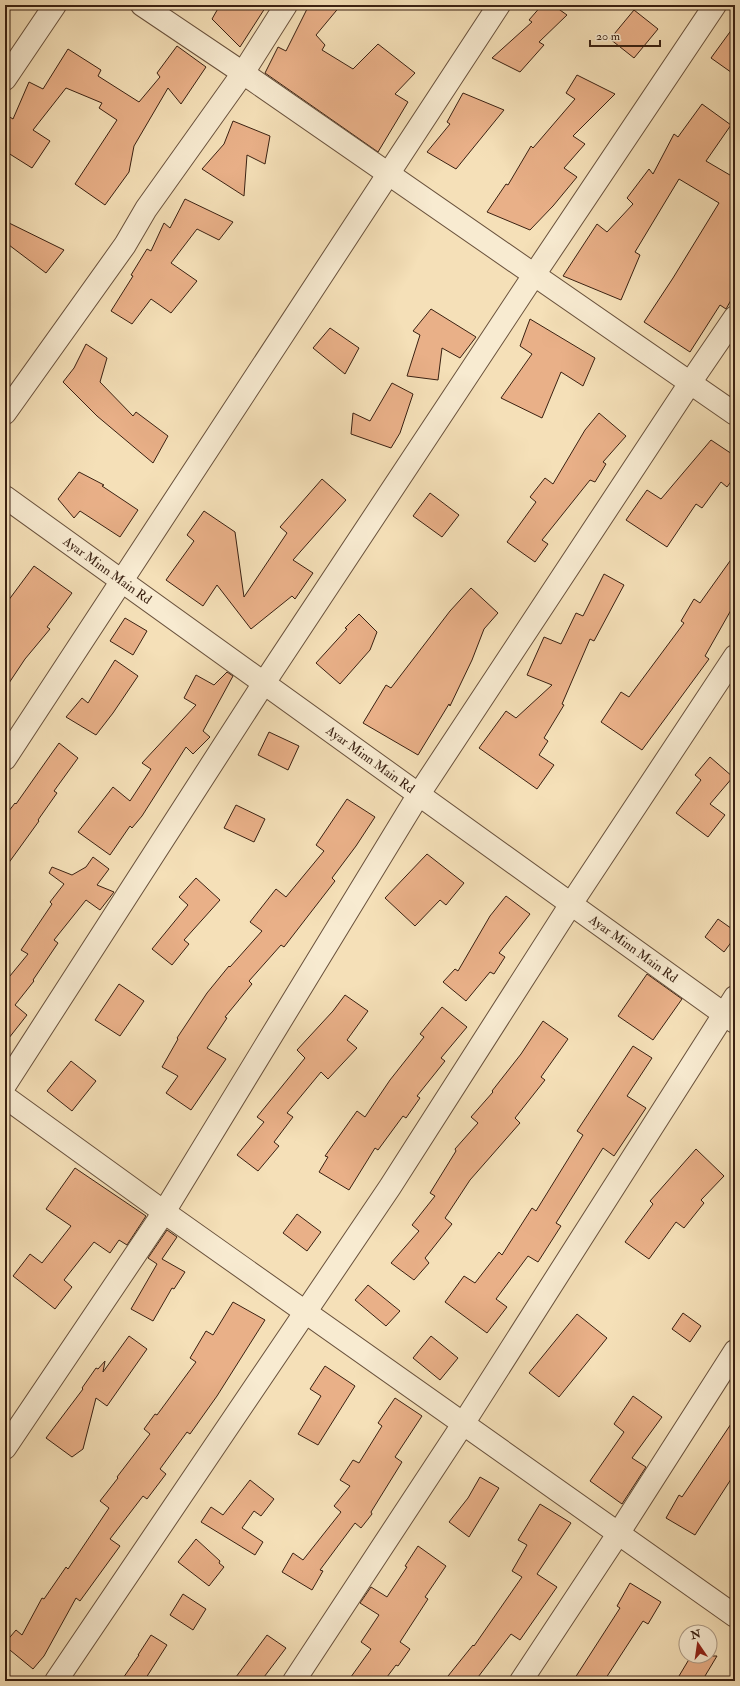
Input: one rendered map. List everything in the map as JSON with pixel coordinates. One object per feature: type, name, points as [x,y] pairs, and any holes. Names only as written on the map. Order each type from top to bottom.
[{"type":"street","points":[[5,79],[55,5]]},
{"type":"street","points":[[142,5],[243,73],[735,414]]},
{"type":"street","points":[[5,413],[126,245],[146,209],[243,73],[286,5]]},
{"type":"street","points":[[5,760],[499,5]]},
{"type":"street","points":[[5,1085],[264,683],[715,5]]},
{"type":"street","points":[[5,1448],[164,1212],[419,794],[735,317]]},
{"type":"street","name":"Ayar Minn Main Rd","points":[[5,497],[571,904],[731,1011]]},
{"type":"street","points":[[56,1681],[390,1187],[571,904],[735,656]]},
{"type":"street","points":[[294,1681],[731,1011]]},
{"type":"street","points":[[5,1097],[164,1212],[735,1616]]},
{"type":"street","points":[[521,1681],[618,1534],[735,1351]]},
{"type":"building","points":[[220,5],[267,5],[240,47],[212,19]]},
{"type":"building","points":[[309,5],[341,5],[316,35],[325,45],[322,50],[353,69],[378,44],[415,73],[395,94],[408,102],[378,152],[265,73],[278,47],[286,51]]},
{"type":"building","points":[[542,5],[553,5],[567,15],[539,42],[544,45],[520,72],[492,58],[532,22],[529,20]]},
{"type":"building","points":[[634,10],[658,29],[634,58],[610,39]]},
{"type":"building","points":[[735,25],[735,75],[711,58]]},
{"type":"building","points":[[177,46],[206,67],[181,104],[168,88],[134,146],[129,172],[105,205],[75,184],[117,120],[99,108],[102,103],[66,88],[33,130],[50,141],[32,168],[5,151],[5,114],[13,119],[29,82],[43,89],[68,49],[101,70],[98,76],[139,102],[160,77],[157,73]]},
{"type":"building","points":[[577,75],[615,94],[573,136],[585,144],[564,168],[577,177],[553,206],[530,230],[487,212],[506,184],[508,185],[531,146],[533,148],[575,99],[566,93]]},
{"type":"building","points":[[463,93],[504,110],[456,169],[427,152],[450,124],[447,122]]},
{"type":"building","points":[[702,104],[731,125],[706,161],[735,178],[735,293],[726,309],[720,305],[690,352],[644,322],[719,203],[679,179],[635,252],[640,255],[621,300],[563,276],[597,224],[607,232],[633,204],[627,198],[649,169],[653,174],[674,134],[678,137]]},
{"type":"building","points":[[233,121],[270,136],[265,164],[247,155],[244,196],[202,169],[224,144]]},
{"type":"building","points":[[185,199],[233,222],[219,240],[197,229],[171,263],[197,281],[171,313],[151,299],[132,324],[111,311],[133,276],[131,275],[147,249],[151,251],[164,223],[170,228]]},
{"type":"building","points":[[5,221],[64,250],[46,273],[5,242]]},
{"type":"building","points":[[431,309],[476,337],[460,358],[442,348],[438,380],[407,376],[420,335],[413,331]]},
{"type":"building","points":[[530,319],[595,358],[583,386],[561,372],[542,418],[501,398],[532,354],[520,346]]},
{"type":"building","points":[[330,328],[359,348],[345,374],[313,348]]},
{"type":"building","points":[[86,344],[107,358],[100,382],[133,416],[136,412],[168,436],[153,463],[97,416],[63,382],[74,368]]},
{"type":"building","points":[[392,383],[413,394],[400,433],[391,448],[351,434],[353,413],[370,421]]},
{"type":"building","points":[[599,413],[626,436],[603,462],[606,464],[595,482],[590,480],[542,540],[548,544],[535,562],[507,542],[536,502],[530,497],[545,478],[553,484],[585,430]]},
{"type":"building","points":[[711,440],[735,456],[735,476],[727,487],[721,482],[702,508],[696,504],[667,547],[626,520],[647,490],[661,499]]},
{"type":"building","points":[[79,472],[104,485],[102,486],[138,510],[120,537],[80,511],[74,518],[58,499]]},
{"type":"building","points":[[322,479],[346,500],[293,560],[313,573],[295,599],[292,596],[251,629],[217,585],[203,606],[166,580],[194,541],[187,535],[204,511],[235,532],[244,597],[287,533],[280,527]]},
{"type":"building","points":[[430,493],[459,515],[442,537],[413,516]]},
{"type":"building","points":[[735,554],[735,603],[705,656],[709,659],[642,750],[601,722],[621,692],[629,697],[684,623],[681,621],[694,599],[700,603]]},
{"type":"building","points":[[34,566],[72,593],[47,627],[50,629],[25,659],[5,689],[5,605]]},
{"type":"building","points":[[604,574],[624,585],[594,641],[590,639],[562,704],[564,705],[544,738],[548,741],[539,755],[554,765],[537,789],[479,748],[506,711],[516,718],[552,685],[527,675],[544,637],[561,644],[576,613],[583,616]]},
{"type":"building","points":[[471,588],[498,613],[484,629],[472,660],[450,706],[449,704],[418,755],[363,723],[386,685],[391,688],[450,611]]},
{"type":"building","points":[[359,614],[377,632],[370,650],[340,684],[316,663],[347,629],[345,628]]},
{"type":"building","points":[[125,618],[147,631],[133,655],[110,641]]},
{"type":"building","points":[[115,660],[138,676],[96,735],[66,717],[82,698],[88,703]]},
{"type":"building","points":[[227,672],[233,676],[203,731],[210,737],[193,754],[186,747],[142,816],[132,828],[130,826],[110,855],[78,832],[113,787],[130,801],[151,769],[142,763],[196,705],[184,698],[196,675],[214,685]]},
{"type":"building","points":[[269,732],[299,746],[288,770],[258,755]]},
{"type":"building","points":[[59,743],[78,758],[54,791],[57,793],[38,820],[39,821],[5,868],[5,816],[15,803],[16,804]]},
{"type":"building","points":[[710,757],[733,777],[710,804],[725,815],[708,837],[676,813],[701,780],[695,775]]},
{"type":"building","points":[[347,799],[375,817],[332,878],[335,881],[284,947],[281,945],[249,981],[252,984],[225,1017],[227,1018],[207,1048],[226,1059],[191,1110],[166,1093],[178,1076],[162,1067],[178,1039],[177,1038],[207,993],[229,966],[230,967],[262,931],[250,922],[276,889],[286,897],[324,851],[316,845]]},
{"type":"building","points":[[236,805],[265,819],[254,842],[224,828]]},
{"type":"building","points":[[427,854],[464,883],[446,905],[440,900],[415,926],[385,898]]},
{"type":"building","points":[[93,857],[109,869],[97,885],[114,892],[100,910],[86,900],[54,940],[58,943],[33,980],[34,981],[15,1005],[27,1015],[5,1043],[5,982],[28,954],[21,950],[52,904],[50,902],[64,884],[49,873],[52,867],[72,875],[86,867]]},
{"type":"building","points":[[196,878],[220,900],[184,940],[189,944],[172,965],[152,949],[188,905],[179,897]]},
{"type":"building","points":[[506,896],[530,914],[499,953],[505,957],[494,974],[490,972],[466,1001],[443,982],[455,969],[458,971],[490,916]]},
{"type":"building","points":[[718,919],[735,931],[735,937],[724,952],[705,937]]},
{"type":"building","points":[[647,974],[682,999],[653,1040],[618,1016]]},
{"type":"building","points":[[119,984],[144,1001],[120,1036],[95,1020]]},
{"type":"building","points":[[345,995],[368,1011],[347,1040],[357,1048],[328,1079],[321,1072],[287,1113],[293,1117],[274,1142],[279,1146],[258,1171],[237,1155],[264,1122],[257,1117],[305,1058],[297,1050],[333,1011]]},
{"type":"building","points":[[442,1007],[467,1027],[441,1058],[445,1061],[417,1096],[420,1098],[406,1118],[403,1116],[378,1150],[375,1148],[349,1190],[319,1172],[328,1157],[325,1156],[357,1111],[365,1117],[390,1080],[424,1037],[420,1034]]},
{"type":"building","points":[[543,1021],[568,1039],[541,1077],[545,1080],[515,1118],[520,1123],[470,1180],[445,1218],[452,1224],[425,1258],[429,1263],[414,1280],[391,1263],[419,1231],[412,1225],[435,1196],[430,1193],[456,1151],[455,1149],[478,1123],[471,1117],[493,1092],[492,1091],[521,1054]]},
{"type":"building","points":[[633,1046],[652,1058],[627,1096],[646,1108],[614,1156],[603,1148],[556,1223],[561,1226],[538,1262],[528,1256],[496,1299],[507,1307],[487,1333],[445,1302],[464,1276],[475,1283],[499,1252],[502,1255],[532,1208],[536,1211],[583,1135],[577,1131]]},
{"type":"building","points":[[71,1061],[96,1081],[72,1111],[47,1091]]},
{"type":"building","points":[[696,1149],[724,1176],[701,1200],[704,1203],[684,1228],[676,1222],[649,1259],[625,1242],[653,1204],[650,1201]]},
{"type":"building","points":[[75,1168],[146,1216],[127,1245],[119,1240],[110,1253],[94,1242],[64,1280],[72,1287],[55,1309],[13,1276],[30,1254],[42,1263],[71,1226],[46,1209]]},
{"type":"building","points":[[297,1214],[321,1232],[307,1251],[283,1233]]},
{"type":"building","points":[[167,1230],[177,1237],[162,1259],[185,1272],[174,1289],[172,1288],[153,1321],[131,1309],[157,1264],[148,1258]]},
{"type":"building","points":[[368,1285],[400,1311],[386,1326],[355,1300]]},
{"type":"building","points":[[233,1302],[265,1320],[217,1396],[190,1434],[187,1432],[160,1469],[166,1474],[147,1499],[143,1496],[110,1539],[120,1546],[80,1601],[76,1598],[44,1656],[33,1669],[5,1646],[5,1643],[16,1630],[22,1635],[42,1598],[44,1599],[66,1567],[68,1569],[109,1508],[100,1501],[150,1434],[144,1429],[155,1414],[157,1415],[196,1362],[190,1358],[206,1331],[213,1335]]},
{"type":"building","points":[[683,1313],[701,1326],[690,1342],[672,1329]]},
{"type":"building","points":[[577,1314],[607,1338],[559,1397],[529,1373]]},
{"type":"building","points":[[129,1336],[147,1349],[107,1406],[96,1398],[83,1449],[72,1457],[46,1438],[83,1389],[82,1388],[96,1368],[98,1369],[105,1361],[103,1372]]},
{"type":"building","points":[[431,1336],[458,1358],[440,1380],[413,1358]]},
{"type":"building","points":[[325,1366],[355,1386],[318,1445],[298,1434],[321,1396],[310,1389]]},
{"type":"building","points":[[633,1396],[662,1417],[632,1458],[646,1467],[622,1504],[590,1481],[624,1432],[614,1424]]},
{"type":"building","points":[[395,1398],[422,1416],[395,1457],[402,1462],[371,1512],[372,1514],[361,1528],[355,1523],[320,1570],[323,1571],[312,1590],[282,1572],[293,1553],[303,1560],[341,1512],[334,1506],[350,1486],[340,1480],[353,1460],[359,1463],[382,1426],[378,1423]]},
{"type":"building","points":[[735,1418],[735,1473],[695,1535],[666,1518],[679,1495],[682,1497]]},
{"type":"building","points":[[480,1477],[499,1488],[469,1537],[449,1522],[468,1498]]},
{"type":"building","points":[[250,1480],[274,1499],[261,1516],[254,1511],[242,1528],[263,1542],[255,1555],[201,1522],[211,1507],[223,1515]]},
{"type":"building","points":[[540,1504],[571,1523],[537,1574],[557,1587],[520,1640],[511,1634],[475,1681],[444,1681],[473,1645],[474,1646],[522,1577],[512,1571],[527,1545],[518,1540]]},
{"type":"building","points":[[196,1539],[220,1561],[219,1563],[224,1567],[209,1586],[178,1562]]},
{"type":"building","points":[[418,1546],[446,1566],[425,1597],[428,1599],[400,1642],[410,1649],[398,1666],[396,1665],[384,1681],[348,1681],[371,1649],[361,1642],[379,1615],[360,1603],[371,1587],[387,1597],[407,1567],[405,1566]]},
{"type":"building","points":[[630,1583],[661,1602],[648,1624],[643,1621],[604,1681],[573,1681],[620,1608],[617,1606]]},
{"type":"building","points":[[183,1594],[206,1609],[193,1630],[170,1615]]},
{"type":"building","points":[[151,1635],[167,1645],[144,1681],[121,1681],[139,1655]]},
{"type":"building","points":[[267,1635],[286,1648],[261,1681],[233,1681]]},
{"type":"building","points":[[686,1664],[712,1664],[702,1681],[676,1681]]}]
